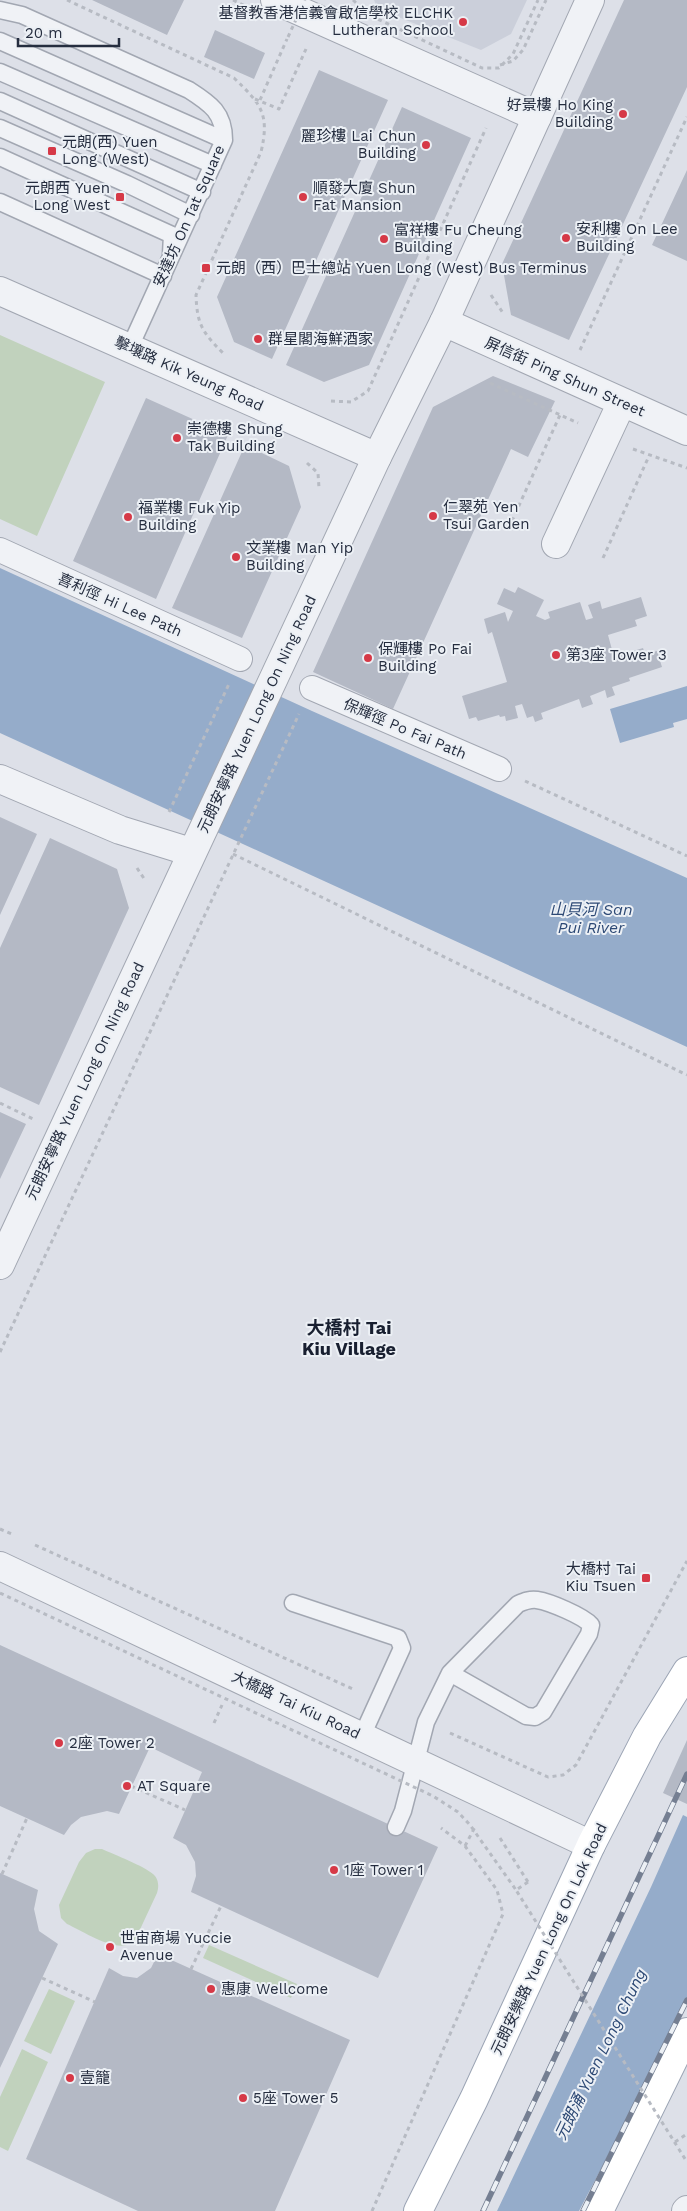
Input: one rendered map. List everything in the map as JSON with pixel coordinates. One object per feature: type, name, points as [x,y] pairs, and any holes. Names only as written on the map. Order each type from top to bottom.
[{"type":"main road","name":"元朗安樂路 Yuen Long On Lok Road","points":[[418,2211],[474,2100],[591,1845],[647,1736],[687,1671]]},
{"type":"main road","points":[[599,2211],[687,2032]]},
{"type":"street","points":[[275,0],[537,117]]},
{"type":"street","name":"元朗安寧路 Yuen Long On Ning Road","points":[[0,1265],[377,457],[444,322],[590,0]]},
{"type":"street","name":"擊壤路 Kik Yeung Road","points":[[0,291],[377,457]]},
{"type":"street","name":"屏信街 Ping Shun Street","points":[[444,322],[687,431]]},
{"type":"street","points":[[556,544],[622,402]]},
{"type":"street","name":"喜利徑 Hi Lee Path","points":[[0,550],[240,659]]},
{"type":"street","name":"保輝徑 Po Fai Path","points":[[312,688],[499,769]]},
{"type":"street","points":[[0,779],[120,830],[193,848]]},
{"type":"street","name":"大橋路 Tai Kiu Road","points":[[0,1566],[591,1845]]},
{"type":"lane","name":"安達坊 On Tat Square","points":[[0,10],[22,15],[189,90],[203,98],[218,112],[224,126],[224,140],[202,192],[130,347]]},
{"type":"lane","points":[[0,42],[224,140]]},
{"type":"lane","points":[[0,72],[213,165]]},
{"type":"lane","points":[[0,101],[202,192]]},
{"type":"lane","points":[[0,128],[127,184],[191,215]]},
{"type":"lane","points":[[0,157],[172,234],[171,259]]},
{"type":"lane","points":[[0,202],[163,276]]},
{"type":"lane","points":[[396,1827],[403,1811],[426,1722],[450,1673],[518,1604],[527,1600],[539,1600],[585,1619],[591,1625],[589,1634],[543,1712],[535,1717],[526,1716],[450,1673]]},
{"type":"lane","points":[[293,1603],[398,1638],[402,1648],[362,1736]]},
{"type":"path","points":[[67,0],[234,78],[255,98],[264,117],[265,134],[261,152],[196,295],[197,317],[207,337],[225,355]]},
{"type":"path","points":[[260,100],[305,0]]},
{"type":"path","points":[[353,2],[369,15],[482,68],[499,68],[513,54],[538,0]]},
{"type":"path","points":[[353,2],[485,64],[498,65],[513,61],[523,50],[546,0]]},
{"type":"path","points":[[255,98],[279,109],[307,46]]},
{"type":"path","points":[[578,354],[687,117]]},
{"type":"path","points":[[328,401],[351,402],[368,391],[487,129]]},
{"type":"path","points":[[512,522],[560,415]]},
{"type":"path","points":[[603,558],[649,456]]},
{"type":"path","points":[[166,819],[240,659]]},
{"type":"path","points":[[0,1352],[312,688]]},
{"type":"path","points":[[499,769],[687,856]]},
{"type":"path","points":[[233,854],[687,1075]]},
{"type":"path","points":[[136,867],[145,880],[144,887]]},
{"type":"path","points":[[0,1103],[40,1123]]},
{"type":"path","points":[[0,1529],[18,1537]]},
{"type":"path","points":[[27,1541],[378,1700]]},
{"type":"path","points":[[426,1722],[548,1777],[563,1775],[576,1765],[687,1560]]},
{"type":"path","points":[[0,1593],[434,1796],[458,1812],[470,1825],[516,1890],[687,2162]]},
{"type":"path","points":[[131,1786],[185,1810]]},
{"type":"path","points":[[2,1874],[27,1818]]},
{"type":"path","points":[[465,1846],[480,1818]]},
{"type":"path","points":[[372,2211],[503,1914],[497,1890],[465,1846],[441,1828]]},
{"type":"path","points":[[499,1835],[528,1882],[516,1890]]},
{"type":"path","points":[[191,1969],[221,1906]]},
{"type":"path","points":[[42,1978],[95,2002]]},
{"type":"path","points":[[675,2142],[687,2134]]},
{"type":"shaded area","name":"基督教香港信義會啟信學校 ELCHK Lutheran School","points":[[374,0],[527,0],[511,34],[481,50],[378,9]]},
{"type":"green space","points":[[0,335],[105,382],[37,536],[0,519]]},
{"type":"green space","points":[[95,1849],[102,1849],[143,1868],[153,1874],[157,1881],[157,1893],[136,1938],[130,1944],[122,1946],[103,1942],[67,1924],[61,1918],[59,1905],[79,1862],[86,1853]]},
{"type":"green space","points":[[209,1945],[297,1984],[291,1998],[203,1958]]},
{"type":"green space","points":[[49,1989],[75,2001],[51,2054],[24,2041]]},
{"type":"green space","points":[[22,2049],[48,2062],[8,2151],[0,2147],[0,2097]]},
{"type":"water","name":"山貝河 San Pui River","points":[[0,568],[312,711],[687,878],[687,1047],[0,733]]},
{"type":"water","points":[[687,686],[687,719],[673,723],[674,727],[620,743],[610,709]]},
{"type":"water","name":"元朗涌 Yuen Long Chung","points":[[683,1815],[687,1817],[687,2004],[579,2211],[497,2211],[651,1887]]},
{"type":"building","points":[[92,0],[184,0],[167,35]]},
{"type":"building","points":[[624,0],[687,0],[687,87],[569,340],[511,315],[502,264]]},
{"type":"building","points":[[215,30],[265,53],[254,79],[204,57]]},
{"type":"building","name":"順發大廈 Shun Fat Mansion","points":[[319,70],[388,100],[272,359],[234,342],[217,297]]},
{"type":"building","name":"富祥樓 Fu Cheung Building","points":[[402,107],[471,138],[369,365],[324,382],[286,365]]},
{"type":"building","points":[[687,170],[687,261],[652,245]]},
{"type":"building","points":[[493,376],[555,401],[528,457],[511,449],[393,709],[313,672],[433,407]]},
{"type":"building","points":[[146,398],[228,435],[156,599],[73,561]]},
{"type":"building","name":"文業樓 Man Yip Building","points":[[245,445],[289,466],[301,507],[242,638],[172,608]]},
{"type":"building","name":"第3座 Tower 3","points":[[518,587],[544,600],[536,616],[545,620],[550,618],[548,612],[580,602],[586,620],[593,618],[588,605],[600,601],[602,609],[641,597],[647,616],[635,620],[637,626],[608,635],[614,657],[643,648],[645,654],[657,651],[662,667],[629,678],[630,681],[612,687],[615,695],[607,698],[605,690],[590,696],[593,704],[582,708],[579,699],[541,713],[543,719],[535,722],[533,716],[527,718],[522,704],[515,706],[518,718],[506,721],[505,716],[500,717],[499,715],[478,721],[476,717],[469,719],[462,696],[507,682],[492,632],[488,634],[484,619],[505,612],[508,622],[513,611],[497,604],[504,588],[515,593]]},
{"type":"building","points":[[0,817],[37,834],[0,915]]},
{"type":"building","points":[[50,838],[117,869],[129,908],[39,1105],[0,1087],[0,948]]},
{"type":"building","points":[[0,1112],[26,1124],[0,1179]]},
{"type":"building","points":[[0,1645],[438,1847],[378,1978],[191,1892],[196,1876],[195,1862],[186,1845],[173,1838],[202,1772],[150,1747],[119,1814],[107,1811],[81,1817],[71,1825],[64,1835],[0,1806]]},
{"type":"building","points":[[687,1740],[687,1804],[663,1793]]},
{"type":"building","points":[[0,1873],[38,1890],[34,1909],[39,1931],[58,1944],[0,2068]]},
{"type":"building","points":[[158,1954],[350,2040],[275,2211],[138,2211],[26,2159],[109,1968],[123,1976],[137,1978],[151,1968]]},
{"type":"railway","points":[[483,2211],[687,1774]]},
{"type":"railway","points":[[583,2211],[687,2000]]},
{"type":"place","name":"基督教香港信義會啟信學校 ELCHK Lutheran School","points":[[463,22]]},
{"type":"place","name":"好景樓 Ho King Building","points":[[623,114]]},
{"type":"place","name":"麗珍樓 Lai Chun Building","points":[[426,145]]},
{"type":"place","name":"元朗(西) Yuen Long (West)","points":[[52,151]]},
{"type":"place","name":"元朗西 Yuen Long West","points":[[120,197]]},
{"type":"place","name":"順發大廈 Shun Fat Mansion","points":[[303,197]]},
{"type":"place","name":"安利樓 On Lee Building","points":[[566,238]]},
{"type":"place","name":"富祥樓 Fu Cheung Building","points":[[384,239]]},
{"type":"place","name":"元朗（西）巴士總站 Yuen Long (West) Bus Terminus","points":[[206,268]]},
{"type":"place","name":"群星閣海鮮酒家","points":[[258,339]]},
{"type":"place","name":"崇德樓 Shung Tak Building","points":[[177,438]]},
{"type":"place","name":"仁翠苑 Yen Tsui Garden","points":[[433,516]]},
{"type":"place","name":"福業樓 Fuk Yip Building","points":[[128,517]]},
{"type":"place","name":"文業樓 Man Yip Building","points":[[236,557]]},
{"type":"place","name":"第3座 Tower 3","points":[[556,655]]},
{"type":"place","name":"保輝樓 Po Fai Building","points":[[368,658]]},
{"type":"place","name":"大橋村 Tai Kiu Tsuen","points":[[646,1578]]},
{"type":"place","name":"2座 Tower 2","points":[[59,1743]]},
{"type":"place","name":"AT Square","points":[[127,1786]]},
{"type":"place","name":"1座 Tower 1","points":[[334,1870]]},
{"type":"place","name":"世宙商場 Yuccie Avenue","points":[[110,1947]]},
{"type":"place","name":"惠康 Wellcome","points":[[211,1989]]},
{"type":"place","name":"壹籠","points":[[70,2078]]},
{"type":"place","name":"5座 Tower 5","points":[[243,2098]]},
{"type":"district","name":"大橋村 Tai Kiu Village","points":[[349,1338]]}]
